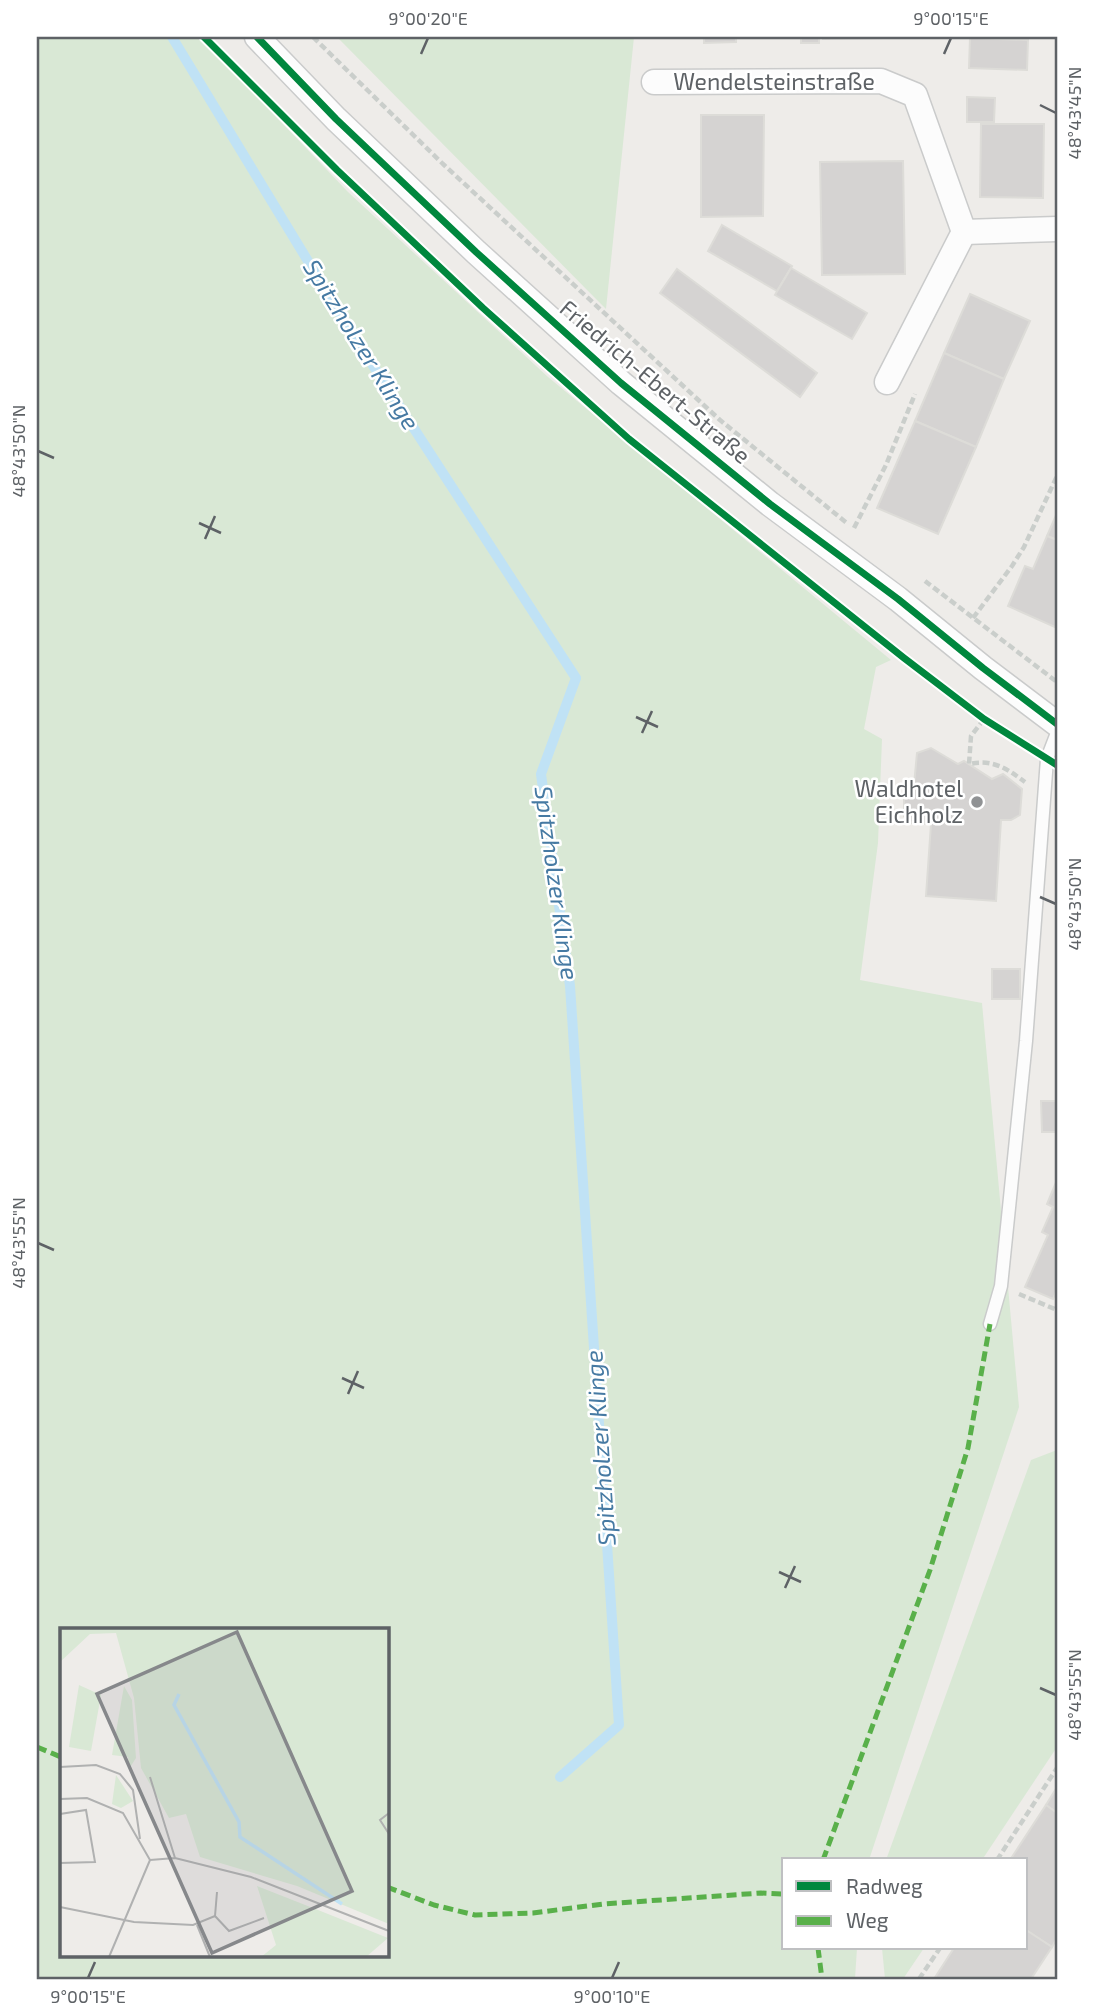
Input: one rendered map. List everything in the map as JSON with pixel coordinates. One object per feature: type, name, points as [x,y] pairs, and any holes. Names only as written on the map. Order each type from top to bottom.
[{"type":"street","name":"Friedrich-Ebert-Straße","points":[[257,37],[336,119],[621,383],[770,504],[898,599],[1057,724]]},
{"type":"street","name":"Wendelsteinstraße","points":[[654,82],[881,81],[915,95],[964,232]]},
{"type":"street","points":[[889,378],[964,232],[1057,229]]},
{"type":"lane","points":[[990,1324],[1001,1286],[1027,1028],[1047,759],[1057,733]]},
{"type":"path","points":[[313,37],[443,164],[720,420],[863,535]]},
{"type":"path","points":[[854,528],[886,465],[917,389],[889,378]]},
{"type":"path","points":[[973,618],[1024,547],[1057,476]]},
{"type":"path","points":[[921,578],[1057,682]]},
{"type":"path","points":[[984,719],[971,736],[969,764],[983,761],[1000,765],[1045,797]]},
{"type":"path","points":[[1001,1286],[1057,1310]]},
{"type":"path","points":[[998,1858],[1057,1768]]},
{"type":"path","points":[[919,1979],[939,1950]]},
{"type":"green space","points":[[37,37],[200,37],[348,192],[548,377],[891,660],[876,667],[864,729],[882,739],[878,843],[860,980],[982,1003],[1019,1407],[870,1858],[782,1858],[782,1950],[857,1950],[855,1979],[37,1979]]},
{"type":"green space","points":[[337,37],[634,37],[606,309],[597,300]]},
{"type":"green space","points":[[1057,1450],[1057,1747],[983,1858],[887,1858],[1031,1460]]},
{"type":"green space","points":[[882,1950],[923,1950],[903,1979],[885,1979]]},
{"type":"building","points":[[704,37],[736,37],[736,42],[704,43]]},
{"type":"building","points":[[801,37],[819,37],[819,43],[801,43]]},
{"type":"building","points":[[883,37],[883,38],[823,39]]},
{"type":"building","points":[[1028,37],[1028,40],[970,38]]},
{"type":"building","points":[[970,38],[1028,40],[1027,70],[969,68]]},
{"type":"building","points":[[967,97],[995,98],[994,122],[967,122]]},
{"type":"building","points":[[701,115],[764,115],[763,216],[701,217]]},
{"type":"building","points":[[981,124],[1044,124],[1043,198],[980,197]]},
{"type":"building","points":[[903,161],[905,274],[822,275],[820,162]]},
{"type":"building","points":[[722,225],[792,266],[777,291],[708,251]]},
{"type":"building","points":[[791,268],[867,313],[852,339],[775,295]]},
{"type":"building","points":[[677,269],[817,373],[800,397],[660,293]]},
{"type":"building","points":[[970,294],[1030,321],[1004,379],[944,353]]},
{"type":"building","points":[[944,353],[1004,379],[976,447],[915,421]]},
{"type":"building","points":[[915,421],[976,447],[938,534],[877,508]]},
{"type":"building","points":[[1057,513],[1057,540],[1047,536]]},
{"type":"building","points":[[1047,536],[1057,540],[1057,628],[1008,606],[1025,566],[1033,569]]},
{"type":"building","points":[[931,748],[958,764],[964,761],[992,779],[1003,774],[1022,789],[1020,815],[1011,820],[1001,820],[996,901],[926,896],[931,824],[912,823],[904,816],[904,790],[914,785],[917,753]]},
{"type":"building","points":[[992,969],[1020,969],[1020,999],[992,999]]},
{"type":"building","points":[[1041,1101],[1057,1101],[1057,1132],[1042,1132]]},
{"type":"building","points":[[1057,1180],[1057,1290],[1053,1299],[1025,1287],[1048,1235],[1042,1232],[1053,1207],[1047,1204]]},
{"type":"building","points":[[1057,1787],[1057,1813],[1046,1805]]},
{"type":"building","points":[[1046,1805],[1057,1813],[1057,1938],[1052,1947],[1028,1931],[1028,1858],[1011,1858]]},
{"type":"building","points":[[1028,1931],[1052,1947],[1031,1979],[934,1979],[953,1950],[1028,1950]]},
{"type":"waterway","name":"Spitzholzer Klinge","points":[[172,37],[348,327],[576,678],[541,774],[570,986],[619,1725],[560,1777]]},
{"type":"marked path","points":[[824,1858],[930,1570],[968,1448],[990,1324]]},
{"type":"marked path","points":[[37,1747],[60,1757]]},
{"type":"marked path","points":[[388,1887],[434,1905],[475,1915],[533,1913],[603,1904],[761,1893],[782,1894]]},
{"type":"marked path","points":[[818,1950],[822,1979]]},
{"type":"cycle path","points":[[204,37],[337,170],[483,308],[629,439],[984,719],[1057,765]]},
{"type":"cycle path","points":[[257,37],[336,119],[476,252],[621,383],[770,504],[898,599],[1057,724]]},
{"type":"place","name":"Waldhotel Eichholz","points":[[977,802]]}]
